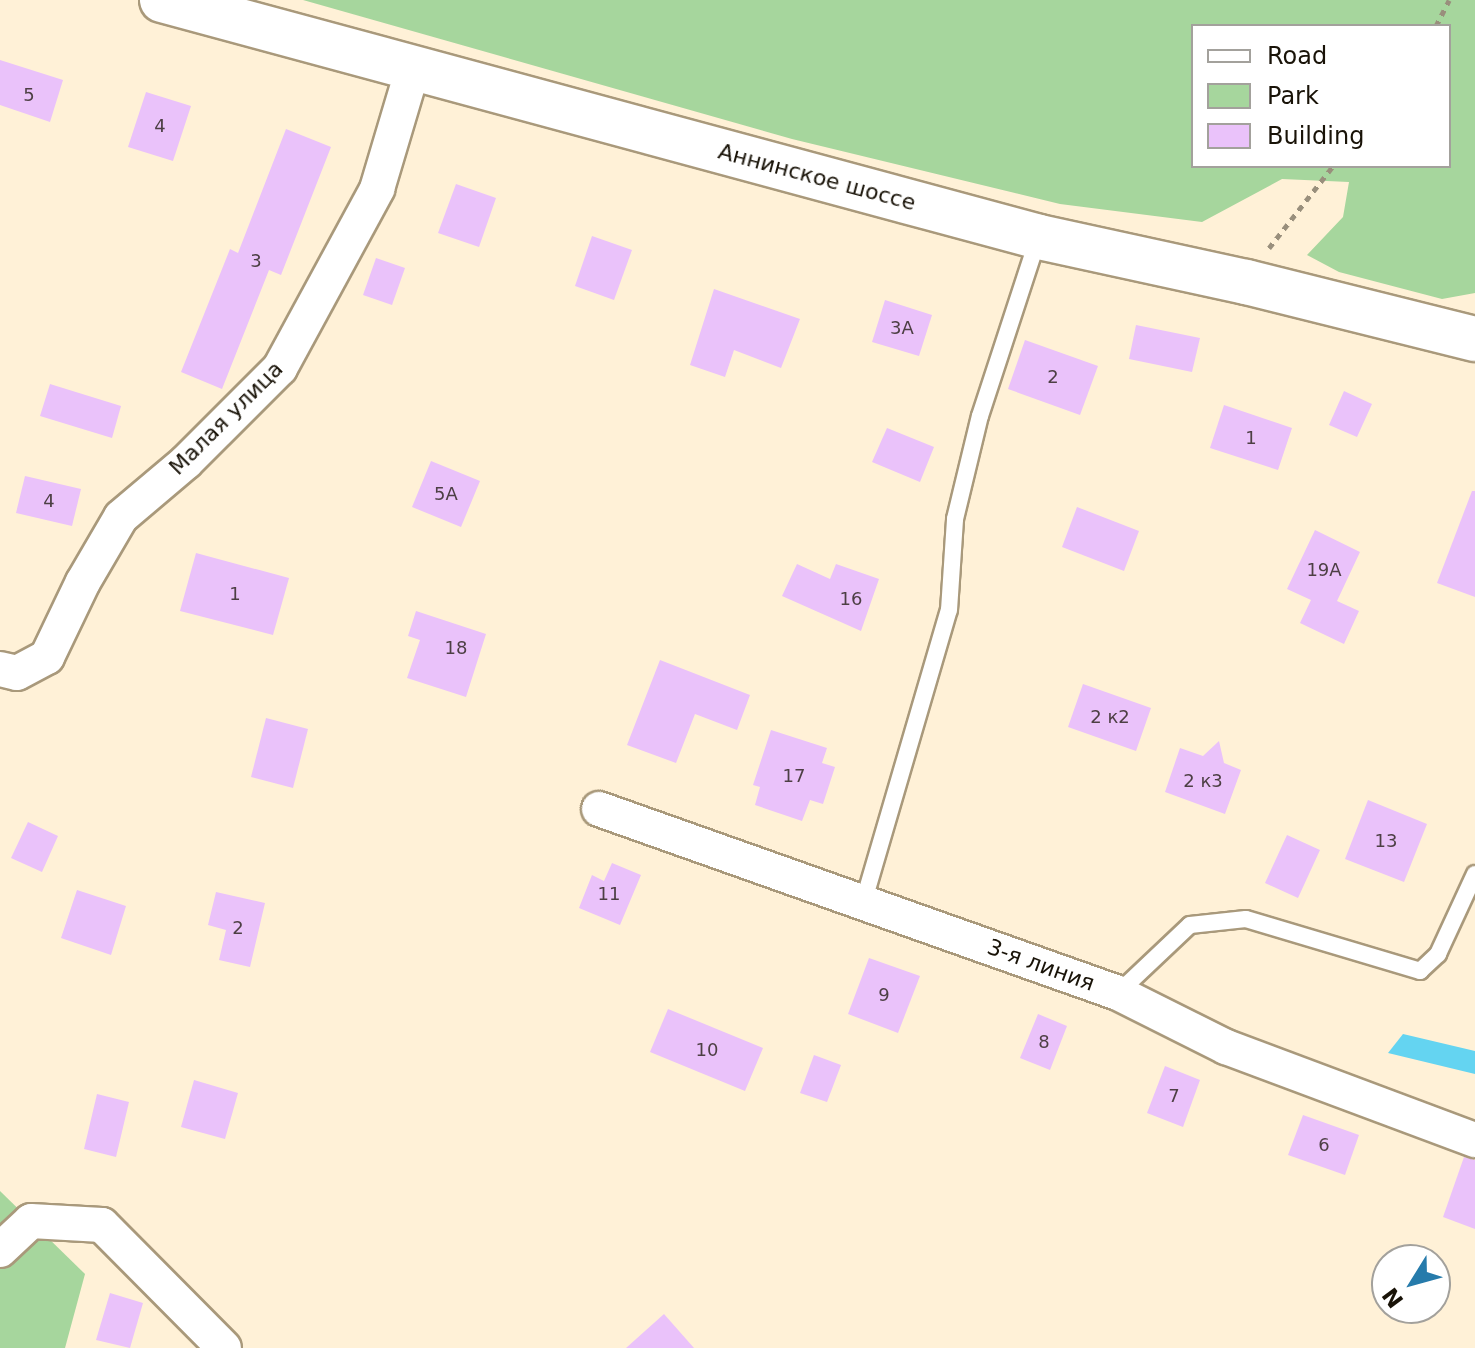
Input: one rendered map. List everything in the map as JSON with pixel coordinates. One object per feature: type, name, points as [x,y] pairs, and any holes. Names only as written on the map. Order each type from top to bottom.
[{"type":"main road","name":"Аннинское шоссе","points":[[162,0],[1039,237],[1246,282],[1475,339]]},
{"type":"street","name":"Малая улица","points":[[0,669],[17,673],[47,657],[83,582],[121,517],[186,462],[280,368],[377,189],[413,68]]},
{"type":"street","name":"3-я линия","points":[[599,809],[864,900],[1118,993],[1226,1047],[1475,1140]]},
{"type":"street","points":[[0,1250],[31,1221],[102,1225],[224,1348]]},
{"type":"lane","points":[[864,900],[949,610],[955,519],[980,416],[1039,237]]},
{"type":"lane","points":[[1118,993],[1190,925],[1246,919],[1420,971],[1438,954],[1475,874]]},
{"type":"path","points":[[1437,24],[1449,0]]},
{"type":"path","points":[[1246,282],[1273,241],[1331,168]]},
{"type":"green space","points":[[303,0],[1475,0],[1475,293],[1442,299],[1339,272],[1307,255],[1343,217],[1349,182],[1282,179],[1202,222],[1060,204],[792,139]]},
{"type":"green space","points":[[0,1191],[85,1274],[65,1348],[0,1348]]},
{"type":"water","points":[[1403,1034],[1475,1051],[1475,1074],[1388,1053]]},
{"type":"building","points":[[0,60],[63,80],[50,122],[0,105]]},
{"type":"building","points":[[146,92],[191,106],[173,161],[128,147]]},
{"type":"building","points":[[286,129],[331,147],[281,275],[269,270],[222,389],[181,372],[230,249],[238,253]]},
{"type":"building","points":[[456,184],[496,198],[479,247],[438,233]]},
{"type":"building","points":[[592,236],[632,250],[614,300],[575,286]]},
{"type":"building","points":[[376,258],[405,268],[392,305],[363,295]]},
{"type":"building","points":[[714,289],[800,319],[781,368],[734,350],[725,377],[690,365]]},
{"type":"building","points":[[885,300],[932,315],[919,356],[872,342]]},
{"type":"building","points":[[1136,325],[1200,338],[1192,372],[1129,359]]},
{"type":"building","points":[[1025,340],[1098,366],[1080,415],[1008,389]]},
{"type":"building","points":[[50,384],[121,406],[112,438],[40,416]]},
{"type":"building","points":[[1344,391],[1372,404],[1357,437],[1329,425]]},
{"type":"building","points":[[1224,405],[1292,428],[1278,470],[1210,448]]},
{"type":"building","points":[[887,428],[934,447],[920,482],[872,462]]},
{"type":"building","points":[[431,461],[480,481],[461,527],[412,507]]},
{"type":"building","points":[[25,476],[81,489],[72,526],[16,513]]},
{"type":"building","points":[[1472,491],[1475,491],[1475,597],[1437,583]]},
{"type":"building","points":[[1077,507],[1139,531],[1124,571],[1062,547]]},
{"type":"building","points":[[1315,530],[1360,552],[1337,601],[1359,611],[1344,644],[1300,623],[1311,600],[1287,589]]},
{"type":"building","points":[[196,553],[289,578],[273,635],[180,611]]},
{"type":"building","points":[[797,564],[830,579],[836,564],[879,579],[861,631],[782,596]]},
{"type":"building","points":[[416,611],[486,634],[466,697],[407,678],[420,640],[408,636]]},
{"type":"building","points":[[660,660],[750,695],[737,730],[695,714],[676,763],[627,745]]},
{"type":"building","points":[[1083,684],[1151,708],[1136,751],[1068,727]]},
{"type":"building","points":[[266,718],[308,729],[293,788],[251,777]]},
{"type":"building","points":[[771,730],[827,748],[822,763],[835,767],[823,804],[810,800],[802,821],[755,805],[760,787],[753,785]]},
{"type":"building","points":[[1219,741],[1224,763],[1241,770],[1225,814],[1165,792],[1180,748],[1203,756]]},
{"type":"building","points":[[1368,800],[1427,824],[1404,882],[1345,859]]},
{"type":"building","points":[[28,822],[58,836],[42,872],[11,858]]},
{"type":"building","points":[[1287,835],[1320,850],[1298,898],[1265,883]]},
{"type":"building","points":[[612,863],[641,875],[620,925],[579,908],[592,875],[604,881]]},
{"type":"building","points":[[77,890],[126,906],[111,955],[61,938]]},
{"type":"building","points":[[216,892],[265,903],[250,967],[219,960],[226,930],[208,925]]},
{"type":"building","points":[[869,958],[920,976],[898,1033],[848,1014]]},
{"type":"building","points":[[668,1009],[763,1048],[745,1091],[650,1052]]},
{"type":"building","points":[[1038,1014],[1067,1026],[1050,1070],[1020,1058]]},
{"type":"building","points":[[814,1055],[841,1065],[827,1102],[800,1093]]},
{"type":"building","points":[[1165,1066],[1200,1080],[1183,1127],[1147,1113]]},
{"type":"building","points":[[194,1080],[238,1093],[225,1139],[181,1127]]},
{"type":"building","points":[[97,1094],[129,1102],[116,1157],[84,1149]]},
{"type":"building","points":[[1303,1115],[1359,1135],[1345,1175],[1288,1155]]},
{"type":"building","points":[[1464,1157],[1475,1160],[1475,1229],[1443,1217]]},
{"type":"building","points":[[110,1293],[143,1303],[130,1348],[96,1340]]},
{"type":"building","points":[[664,1314],[694,1348],[626,1348]]}]
